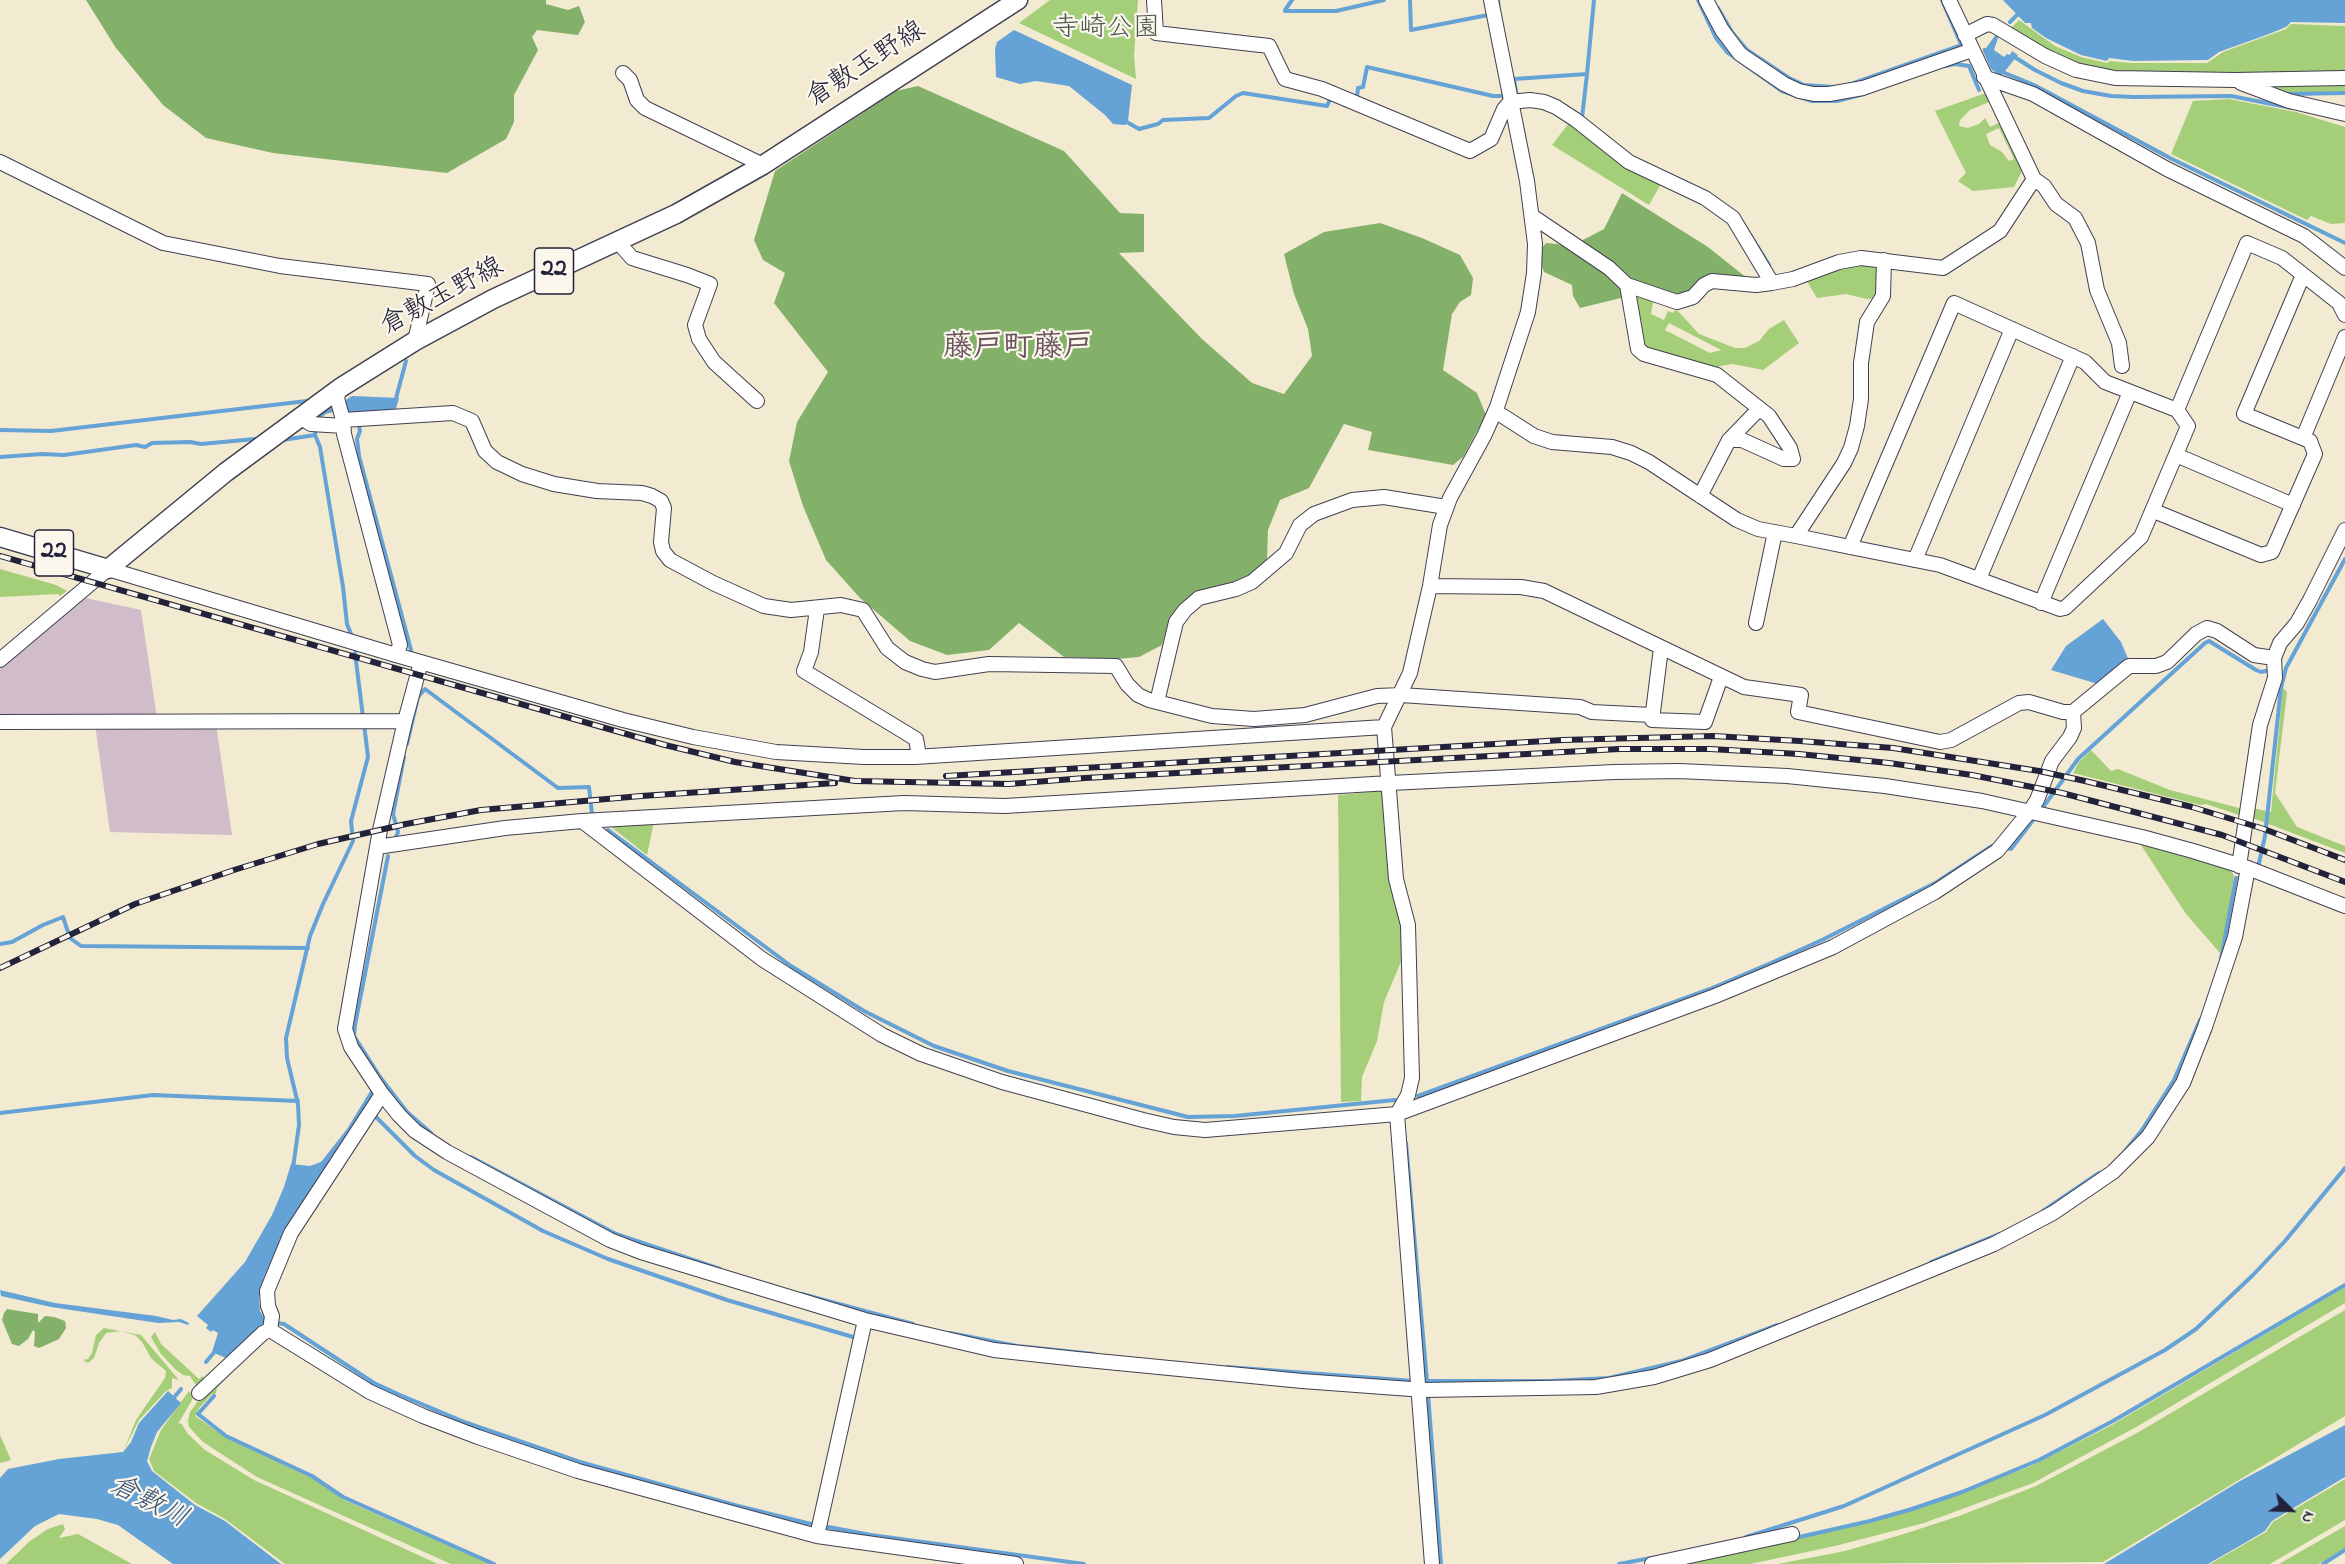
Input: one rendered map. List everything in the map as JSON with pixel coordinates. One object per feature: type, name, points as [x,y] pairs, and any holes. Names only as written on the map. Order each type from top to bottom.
[{"type":"main road","name":"倉敷玉野線","points":[[108,569],[226,472],[311,422],[346,413],[415,341],[493,299],[676,214],[763,165],[1018,0]]},
{"type":"main road","name":"22","points":[[0,537],[108,569]]},
{"type":"street","points":[[1154,0],[1156,33],[1269,46],[1285,79],[1322,88],[1470,151],[1491,139],[1504,109],[1510,102],[1530,100],[1556,107],[1629,162],[1705,198],[1733,218],[1772,284]]},
{"type":"street","points":[[1432,1564],[1422,1386],[1397,1114],[1408,1095],[1412,1078],[1408,925],[1396,879],[1384,727],[1410,673],[1430,586],[1440,525],[1464,468],[1496,411],[1528,312],[1534,273],[1535,244],[1527,181],[1491,0]]},
{"type":"street","points":[[1706,0],[1722,30],[1740,54],[1784,84],[1799,91],[1814,94],[1829,94],[1863,88],[1972,50]]},
{"type":"street","points":[[1949,0],[2034,179],[2044,186],[2056,204],[2075,218],[2088,243],[2097,290],[2119,343],[2122,366]]},
{"type":"street","points":[[1965,35],[1987,24],[1993,25],[2045,56],[2076,70],[2099,76],[2133,80],[2345,78]]},
{"type":"street","points":[[623,73],[630,80],[637,100],[645,108],[763,165]]},
{"type":"street","points":[[1984,77],[2033,94],[2167,169],[2304,236],[2345,268]]},
{"type":"street","points":[[2235,80],[2286,100],[2345,114]]},
{"type":"street","points":[[0,162],[163,243],[280,266],[428,284],[415,341]]},
{"type":"street","points":[[1532,216],[1609,268],[1627,285],[1677,302],[1693,297],[1704,285],[1712,281],[1772,284],[1793,279],[1839,262],[1862,258],[1943,268],[2000,231],[2034,179]]},
{"type":"street","points":[[617,242],[632,258],[710,284],[695,325],[699,339],[714,362],[757,401]]},
{"type":"street","points":[[2177,410],[2247,243],[2282,258],[2339,303],[2345,315]]},
{"type":"street","points":[[1796,536],[1844,464],[1851,448],[1861,399],[1861,363],[1867,322],[1882,296],[1884,260]]},
{"type":"street","points":[[2154,511],[2261,555],[2272,552],[2315,454],[2310,441],[2244,414],[2303,274]]},
{"type":"street","points":[[1627,285],[1638,349],[1644,354],[1717,375],[1769,416],[1790,448],[1793,459],[1784,459],[1742,440],[1729,440]]},
{"type":"street","points":[[1496,411],[1534,436],[1552,442],[1612,447],[1630,453],[1737,520],[1758,529],[1940,565],[2060,609],[2065,608],[2141,537],[2154,511],[2188,426],[2177,410],[2105,382],[2085,362],[1954,303],[1850,547]]},
{"type":"street","points":[[1915,560],[2012,329]]},
{"type":"street","points":[[2303,438],[2345,337]]},
{"type":"street","points":[[1979,579],[2073,356]]},
{"type":"street","points":[[2041,603],[2130,392]]},
{"type":"street","points":[[1700,496],[1729,440],[1759,409]]},
{"type":"street","points":[[346,413],[400,645],[396,655]]},
{"type":"street","points":[[311,422],[346,413],[453,413],[464,417],[472,421],[485,451],[497,462],[522,474],[568,487],[642,493],[661,501],[664,508],[661,542],[663,551],[670,560],[764,606],[790,610],[841,606],[864,610],[887,648],[905,662],[935,672],[989,664],[1116,666],[1127,684],[1138,695],[1212,716],[1254,719],[1305,715],[1377,696],[1401,695],[1580,707],[1592,712],[1652,715]]},
{"type":"street","points":[[2176,455],[2293,504]]},
{"type":"street","points":[[1157,702],[1176,622],[1185,610],[1199,598],[1236,589],[1252,582],[1286,553],[1300,525],[1314,514],[1352,500],[1384,497],[1446,507]]},
{"type":"street","points":[[421,662],[405,721],[377,847],[345,1029],[347,1040],[378,1088],[415,1131],[447,1152],[610,1240],[641,1252],[865,1320],[994,1350],[1185,1371],[1422,1386],[1596,1387],[1654,1377],[1710,1360],[1994,1244],[2053,1213],[2113,1172],[2148,1137],[2183,1083],[2223,977],[2235,937],[2260,725],[2280,644],[2297,623],[2345,530]]},
{"type":"street","points":[[1756,623],[1775,532]]},
{"type":"street","points":[[0,660],[108,569],[623,720],[735,746],[813,755],[919,756],[1384,727]]},
{"type":"street","points":[[1430,586],[1521,587],[1544,591],[1744,687],[1801,696],[1798,712],[1940,742],[1951,740],[2019,703],[2029,702],[2063,712],[2073,712],[2129,666],[2156,666],[2166,662],[2196,634],[2207,628],[2217,631],[2274,666]]},
{"type":"street","points":[[817,609],[811,652],[804,671],[916,739],[919,756]]},
{"type":"street","points":[[1661,648],[1652,720],[1705,722],[1721,677]]},
{"type":"street","points":[[582,820],[762,959],[882,1035],[921,1054],[1002,1082],[1174,1127],[1205,1130],[1397,1114],[1715,996],[1833,947],[1935,892],[2001,847],[2036,813],[2037,800],[2052,761],[2070,738],[2074,728],[2073,712]]},
{"type":"street","points":[[0,723],[405,721]]},
{"type":"street","points":[[377,847],[505,828],[582,820],[904,803],[1005,806],[1390,783],[1679,771],[1786,776],[1885,786],[1982,801],[2142,837],[2243,867],[2345,906]]},
{"type":"street","points":[[378,1088],[370,1112],[291,1233],[267,1291],[271,1324],[370,1392],[478,1437],[578,1471],[819,1529],[1016,1564]]},
{"type":"street","points":[[819,1529],[865,1320]]},
{"type":"street","points":[[199,1394],[271,1324]]},
{"type":"street","points":[[1652,1564],[1792,1534]]},
{"type":"shaded area","points":[[81,597],[141,610],[158,725],[216,724],[232,835],[110,832],[94,717],[0,717],[0,666]]},
{"type":"green space","points":[[86,0],[546,0],[546,4],[568,10],[579,6],[585,22],[578,35],[537,30],[532,37],[538,50],[514,95],[514,122],[506,139],[447,173],[273,153],[206,138],[163,105],[116,48]]},
{"type":"green space","name":"寺崎公園","points":[[1050,0],[1138,0],[1134,56],[1136,79],[1019,23]]},
{"type":"green space","points":[[2019,20],[2055,46],[2081,57],[2107,63],[2110,61],[2207,63],[2223,52],[2286,29],[2291,24],[2345,26],[2345,74],[2087,71],[2009,30]]},
{"type":"green space","points":[[2345,81],[2345,91],[2286,93],[2253,82]]},
{"type":"green space","points":[[918,86],[1064,151],[1120,213],[1144,214],[1144,252],[1119,253],[1202,339],[1252,383],[1284,394],[1312,356],[1308,329],[1294,294],[1284,254],[1324,232],[1380,223],[1460,255],[1473,278],[1471,295],[1460,302],[1452,314],[1443,370],[1477,393],[1486,415],[1463,457],[1453,465],[1368,450],[1372,432],[1344,424],[1309,488],[1280,500],[1268,530],[1267,561],[1240,582],[1192,595],[1169,621],[1162,645],[1139,657],[1118,659],[1064,657],[1019,623],[989,650],[947,655],[910,641],[860,598],[826,560],[803,506],[789,461],[797,422],[828,372],[774,303],[785,273],[763,260],[754,240],[775,171],[896,91]]},
{"type":"green space","points":[[1986,93],[1989,102],[1970,110],[1960,120],[1959,126],[1968,128],[1979,124],[1985,118],[1990,127],[1999,123],[2022,171],[2014,187],[1973,191],[1958,181],[1966,173],[1935,111]],"holes":[[[1999,128],[2014,159],[2009,161],[2002,152],[1990,145],[1986,134]]]},
{"type":"green space","points":[[2229,99],[2296,112],[2345,127],[2345,223],[2331,224],[2311,216],[2307,220],[2171,154],[2193,101]]},
{"type":"green space","points":[[1569,123],[1629,168],[1661,184],[1649,205],[1552,145]]},
{"type":"green space","points":[[1622,193],[1708,247],[1748,279],[1715,276],[1684,299],[1628,281],[1579,242],[1604,229]]},
{"type":"green space","points":[[1546,243],[1558,244],[1578,252],[1622,287],[1625,297],[1580,308],[1573,296],[1572,285],[1544,272],[1539,258],[1541,249]]},
{"type":"green space","points":[[1852,264],[1879,264],[1878,298],[1867,299],[1846,294],[1817,298],[1806,280]]},
{"type":"green space","points":[[1636,295],[1653,302],[1651,314],[1664,320],[1668,311],[1673,313],[1675,310],[1678,311],[1699,334],[1735,348],[1745,348],[1759,341],[1769,329],[1784,320],[1799,343],[1763,370],[1733,364],[1720,366],[1715,370],[1644,351],[1632,305]],"holes":[[[1669,323],[1721,350],[1710,353],[1665,330]]]},
{"type":"green space","points":[[0,569],[56,585],[67,591],[60,596],[58,594],[0,597]]},
{"type":"green space","points":[[2283,688],[2287,692],[2275,793],[2297,827],[2345,846],[2345,853],[2250,817],[2252,808],[2271,812]]},
{"type":"green space","points":[[2091,750],[2111,771],[2118,769],[2170,790],[2243,809],[2242,816],[2206,804],[2200,805],[2073,773],[2079,762]]},
{"type":"green space","points":[[1381,791],[1387,798],[1389,878],[1402,927],[1403,957],[1384,1002],[1377,1041],[1362,1077],[1361,1101],[1341,1102],[1338,795]]},
{"type":"green space","points":[[654,822],[647,855],[610,826]]},
{"type":"green space","points":[[2139,842],[2231,870],[2234,876],[2220,953],[2186,914]]},
{"type":"green space","points":[[2345,1287],[2345,1303],[2138,1426],[2033,1483],[1924,1523],[1835,1546],[1750,1564],[1682,1564],[1870,1523],[1917,1509],[2031,1466],[2112,1425]]},
{"type":"green space","points":[[7,1309],[38,1314],[38,1323],[45,1316],[54,1317],[65,1321],[66,1328],[59,1339],[39,1348],[34,1346],[35,1332],[33,1330],[28,1339],[19,1346],[12,1344],[2,1320]]},
{"type":"green space","points":[[2345,1310],[2345,1416],[2103,1562],[1778,1564],[1845,1551],[1904,1534],[1959,1516],[2036,1486],[2137,1433]]},
{"type":"green space","points":[[104,1328],[120,1331],[106,1333],[99,1343],[94,1358],[88,1363],[83,1360],[88,1359],[92,1353],[96,1335]]},
{"type":"green space","points":[[120,1331],[141,1335],[179,1380],[172,1378],[172,1388],[166,1391],[139,1420],[124,1450],[136,1420],[165,1378],[166,1371],[151,1358],[135,1335]]},
{"type":"green space","points":[[155,1332],[161,1344],[199,1379],[202,1376],[205,1379],[201,1387],[196,1385],[190,1376],[183,1375],[175,1369],[161,1354],[151,1337]]},
{"type":"green space","points":[[254,1349],[217,1388],[215,1396],[212,1394],[200,1407],[195,1416],[225,1437],[314,1479],[344,1500],[490,1564],[451,1564],[257,1477],[203,1442],[189,1427],[190,1412],[203,1394]]},
{"type":"green space","points":[[189,1391],[193,1396],[192,1400],[178,1424],[181,1423],[188,1434],[205,1450],[254,1480],[438,1564],[285,1564],[225,1519],[196,1503],[154,1471],[149,1459],[161,1430]]},
{"type":"green space","points":[[0,1435],[11,1460],[0,1463]]},
{"type":"green space","points":[[2345,1479],[2345,1520],[2270,1564],[2210,1564],[2266,1532],[2273,1522]]},
{"type":"green space","points":[[63,1524],[65,1529],[59,1538],[78,1534],[132,1564],[6,1564],[30,1541],[48,1529]]},
{"type":"green space","points":[[2345,1526],[2345,1548],[2324,1561],[2318,1564],[2279,1564]]},
{"type":"water","points":[[2003,0],[2345,0],[2345,23],[2291,22],[2286,27],[2219,52],[2208,60],[2133,61],[2109,58],[2107,61],[2081,55],[2046,38],[2032,28],[2031,23],[2025,23]]},
{"type":"water","points":[[1014,30],[1132,85],[1128,121],[1125,125],[1113,124],[1069,86],[1036,81],[1020,84],[996,77],[997,42]]},
{"type":"water","points":[[1997,33],[1999,35],[1994,50],[2004,57],[2007,54],[2010,55],[2012,51],[2018,55],[2001,76],[1991,69],[1983,51],[1983,48],[1986,48]]},
{"type":"water","points":[[352,396],[399,398],[395,412],[349,414],[344,401]]},
{"type":"water","points":[[2103,619],[2121,642],[2129,661],[2098,684],[2051,670],[2066,646]]},
{"type":"water","points":[[372,1088],[374,1091],[366,1109],[291,1219],[265,1275],[259,1299],[260,1311],[264,1317],[263,1324],[226,1358],[212,1352],[218,1333],[206,1328],[208,1325],[197,1316],[245,1262],[272,1215],[291,1164],[310,1166],[321,1162],[347,1129]]},
{"type":"water","points":[[0,1290],[55,1303],[173,1320],[181,1319],[189,1323],[188,1325],[179,1322],[158,1323],[51,1307],[1,1296]]},
{"type":"water","name":"倉敷川","points":[[168,1391],[181,1403],[157,1432],[147,1461],[152,1471],[195,1505],[225,1521],[281,1564],[173,1564],[118,1525],[97,1519],[59,1514],[35,1526],[0,1559],[0,1478],[8,1469],[59,1459],[123,1452],[131,1442],[139,1423]]},
{"type":"water","points":[[2345,1425],[2345,1477],[2272,1521],[2265,1531],[2243,1544],[2208,1564],[2104,1564],[2240,1481]]},
{"type":"waterway","points":[[1285,10],[1292,0]]},
{"type":"waterway","points":[[1285,11],[1336,11],[1384,0]]},
{"type":"waterway","points":[[1410,0],[1411,30],[1488,15]]},
{"type":"waterway","points":[[1498,0],[1499,11]]},
{"type":"waterway","points":[[1516,92],[1514,79],[1587,74],[1594,0]]},
{"type":"waterway","points":[[1698,0],[1716,38],[1727,52],[1782,91],[1812,101],[1837,101],[1864,94]]},
{"type":"waterway","points":[[1942,0],[1961,44]]},
{"type":"waterway","points":[[1718,8],[1732,32],[1747,50],[1789,78],[1804,85],[1834,87]]},
{"type":"waterway","points":[[2010,22],[2020,12]]},
{"type":"waterway","points":[[1854,83],[1962,45]]},
{"type":"waterway","points":[[2013,56],[2035,70],[2083,91],[2134,97],[2231,96],[2292,108]]},
{"type":"waterway","points":[[1945,66],[1955,64],[1969,66],[1979,90]]},
{"type":"waterway","points":[[1354,96],[1357,97],[1358,88],[1363,87],[1367,67],[1493,96],[1504,96]]},
{"type":"waterway","points":[[2000,71],[2034,85],[2172,159],[2345,243]]},
{"type":"waterway","points":[[1585,120],[1582,118],[1587,74]]},
{"type":"waterway","points":[[1125,121],[1139,129],[1158,124],[1163,120],[1209,118],[1243,93],[1327,106],[1331,97]]},
{"type":"waterway","points":[[2287,96],[2288,94],[2345,93]]},
{"type":"waterway","points":[[1741,220],[1769,265]]},
{"type":"waterway","points":[[395,402],[406,361]]},
{"type":"waterway","points":[[0,430],[51,431],[307,401]]},
{"type":"waterway","points":[[283,440],[315,435],[317,419],[325,412],[336,409]]},
{"type":"waterway","points":[[358,422],[359,456],[411,650]]},
{"type":"waterway","points":[[315,435],[320,447],[347,624],[351,634]]},
{"type":"waterway","points":[[0,457],[64,455],[136,445],[145,447],[152,443],[201,444],[255,439]]},
{"type":"waterway","points":[[2259,863],[2265,836],[2281,688],[2286,668],[2345,559]]},
{"type":"waterway","points":[[2041,810],[2078,759],[2205,643],[2209,641],[2256,670],[2261,672],[2271,670]]},
{"type":"waterway","points":[[355,653],[363,717]]},
{"type":"waterway","points":[[407,744],[418,697],[425,689],[558,788],[589,787],[592,814]]},
{"type":"waterway","points":[[293,1168],[299,1125],[298,1104],[287,1058],[286,1038],[310,936],[353,841],[351,821],[368,757],[364,724]]},
{"type":"waterway","points":[[396,837],[398,832],[393,814],[404,757]]},
{"type":"waterway","points":[[2004,848],[2011,849],[2037,815]]},
{"type":"waterway","points":[[608,830],[791,966],[864,1011],[934,1046],[1008,1071],[1188,1117],[1235,1116],[1395,1100]]},
{"type":"waterway","points":[[1418,1096],[1710,989],[1771,963],[1937,882],[1992,846],[1996,847]]},
{"type":"waterway","points":[[388,856],[354,1036],[380,1077],[407,1112],[431,1133]]},
{"type":"waterway","points":[[2221,959],[2236,878]]},
{"type":"waterway","points":[[0,944],[12,942],[63,917],[70,938],[81,946],[308,948]]},
{"type":"waterway","points":[[2125,1151],[2142,1130],[2174,1080],[2200,1020]]},
{"type":"waterway","points":[[0,1113],[153,1095],[298,1101]]},
{"type":"waterway","points":[[373,1114],[415,1156],[434,1170],[543,1231],[608,1259],[727,1300],[853,1337]]},
{"type":"waterway","points":[[1406,1143],[1427,1381]]},
{"type":"waterway","points":[[471,1157],[616,1234],[720,1269]]},
{"type":"waterway","points":[[1746,1537],[1844,1506],[2045,1415],[2165,1350],[2196,1329],[2253,1275],[2285,1241],[2345,1168]]},
{"type":"waterway","points":[[2043,1211],[2099,1173]]},
{"type":"waterway","points":[[1931,1262],[1999,1234]]},
{"type":"waterway","points":[[1795,1538],[1912,1509],[1962,1492],[2039,1460],[2113,1421],[2345,1285]]},
{"type":"waterway","points":[[802,1294],[913,1324]]},
{"type":"waterway","points":[[259,1320],[284,1324],[374,1383],[400,1395],[467,1423],[580,1462],[807,1523],[871,1535],[1084,1564]]},
{"type":"waterway","points":[[1421,1381],[1551,1381],[1609,1378],[1681,1361],[1777,1325]]},
{"type":"waterway","points":[[950,1333],[1017,1346],[1094,1354]]},
{"type":"waterway","points":[[206,1362],[217,1349]]},
{"type":"waterway","points":[[1227,1367],[1414,1381]]},
{"type":"waterway","points":[[172,1400],[181,1389]]},
{"type":"waterway","points":[[1428,1394],[1441,1564]]},
{"type":"waterway","points":[[214,1396],[198,1414],[226,1436],[312,1476],[343,1497],[494,1564]]},
{"type":"waterway","points":[[2323,1564],[2345,1550]]},
{"type":"waterway","points":[[1619,1564],[1651,1558]]},
{"type":"railway","points":[[0,556],[665,745],[735,762],[855,781],[1009,784],[1619,749],[1710,749],[1799,754],[1889,763],[1972,775],[2062,793],[2222,835],[2345,882]]},
{"type":"railway","points":[[946,776],[1563,740],[1713,736],[1800,741],[1893,748],[2039,771],[2085,781],[2192,807],[2264,829],[2345,860]]},
{"type":"railway","points":[[0,968],[135,904],[318,844],[406,824],[481,810],[835,783]]},
{"type":"district","name":"藤戸町藤戸","points":[[1018,350]]}]
